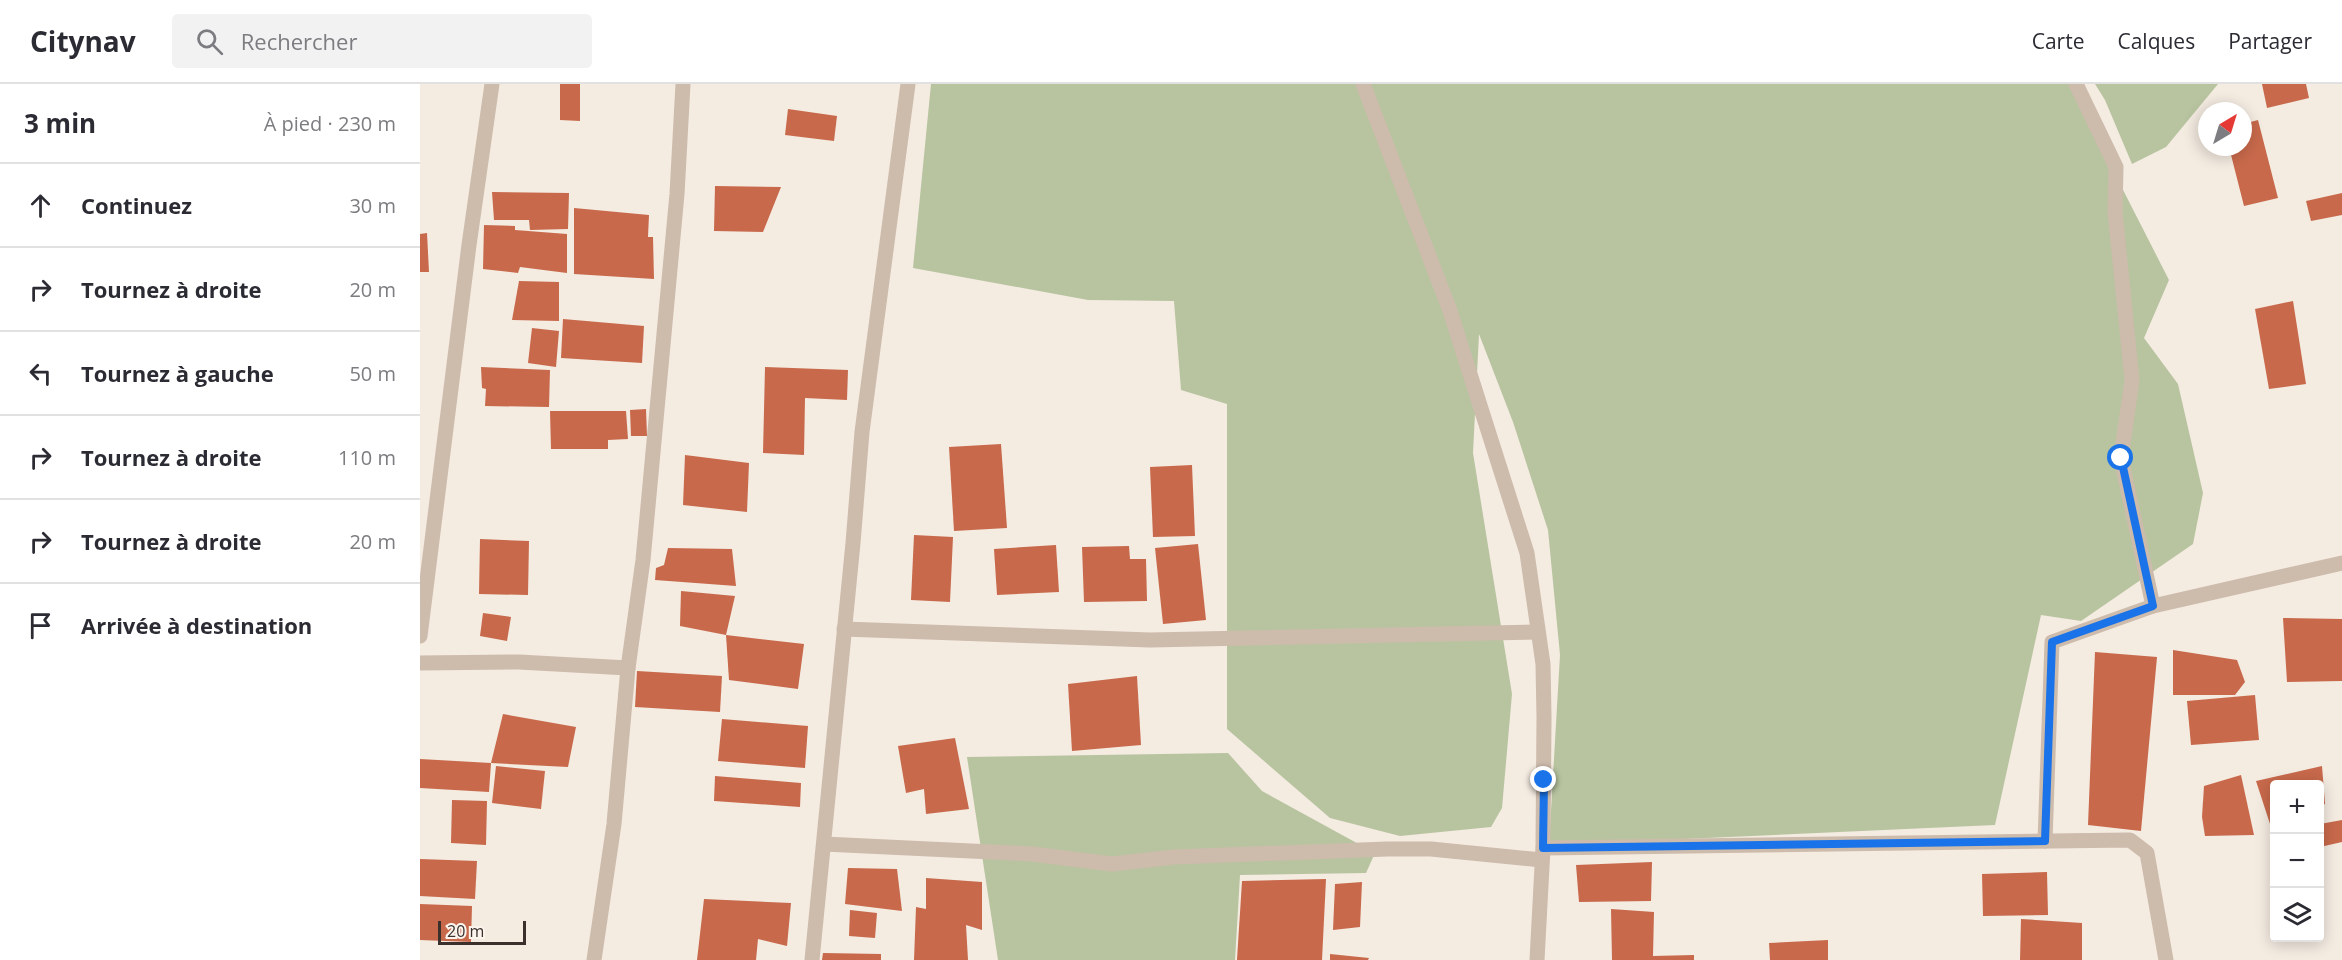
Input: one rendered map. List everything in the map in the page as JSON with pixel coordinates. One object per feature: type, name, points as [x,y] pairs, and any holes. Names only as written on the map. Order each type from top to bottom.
[{"type":"street","points":[[420,636],[469,245],[492,84]]},
{"type":"street","points":[[594,960],[614,824],[628,668],[643,560],[677,194],[683,84]]},
{"type":"street","points":[[812,960],[862,432],[908,84]]},
{"type":"street","points":[[1363,84],[1449,308],[1527,553],[1543,664],[1543,854],[1538,960]]},
{"type":"street","points":[[2076,84],[2116,167],[2115,212],[2132,380],[2121,458],[2153,606]]},
{"type":"street","points":[[2045,841],[2052,642],[2153,606],[2342,563]]},
{"type":"street","points":[[844,629],[1150,640],[1538,632]]},
{"type":"street","points":[[420,663],[519,663],[628,668]]},
{"type":"street","points":[[824,844],[1032,854],[1112,864],[1174,857],[1387,849],[1543,854],[2130,840],[2147,853],[2166,960]]},
{"type":"green space","points":[[931,84],[2069,84],[2169,280],[2144,338],[2178,384],[2203,493],[2193,544],[2081,621],[2041,615],[1995,825],[1549,845],[1560,655],[1548,530],[1513,422],[1479,334],[1473,453],[1512,694],[1502,808],[1491,827],[1400,836],[1330,818],[1227,729],[1227,404],[1181,390],[1174,301],[1088,300],[913,268]]},
{"type":"green space","points":[[2095,84],[2218,84],[2203,102],[2198,102],[2198,108],[2166,147],[2132,164],[2105,100]]},
{"type":"green space","points":[[1228,753],[1262,791],[1375,853],[1366,873],[1240,875],[1235,960],[998,960],[967,757]]},
{"type":"building","points":[[560,84],[580,84],[580,121],[560,120]]},
{"type":"building","points":[[2262,84],[2306,84],[2309,98],[2267,108]]},
{"type":"building","points":[[788,109],[837,116],[834,141],[785,135]]},
{"type":"building","points":[[2258,120],[2278,198],[2244,206],[2231,156],[2252,156],[2252,122]]},
{"type":"building","points":[[715,186],[781,187],[763,232],[714,231]]},
{"type":"building","points":[[492,192],[569,193],[568,229],[530,230],[529,220],[494,220]]},
{"type":"building","points":[[2342,193],[2342,215],[2311,221],[2306,201]]},
{"type":"building","points":[[574,208],[649,215],[648,237],[653,237],[654,279],[574,274]]},
{"type":"building","points":[[484,225],[515,226],[515,230],[567,234],[567,273],[520,267],[518,273],[483,269]]},
{"type":"building","points":[[427,233],[429,272],[420,272],[420,234]]},
{"type":"building","points":[[519,281],[559,282],[559,321],[512,320]]},
{"type":"building","points":[[2293,301],[2306,384],[2269,389],[2255,309]]},
{"type":"building","points":[[563,319],[644,326],[642,363],[561,358]]},
{"type":"building","points":[[532,328],[559,331],[556,367],[528,363]]},
{"type":"building","points":[[481,367],[550,370],[549,407],[485,406],[486,389],[482,388]]},
{"type":"building","points":[[765,367],[848,370],[847,400],[805,398],[804,455],[763,453]]},
{"type":"building","points":[[646,409],[647,436],[631,436],[630,410]]},
{"type":"building","points":[[550,411],[626,411],[628,439],[608,440],[608,449],[551,449]]},
{"type":"building","points":[[1001,444],[1007,528],[954,531],[949,447]]},
{"type":"building","points":[[685,455],[749,463],[747,512],[683,505]]},
{"type":"building","points":[[1192,465],[1195,536],[1153,537],[1150,467]]},
{"type":"building","points":[[914,535],[953,537],[950,602],[911,600]]},
{"type":"building","points":[[480,539],[529,541],[528,595],[479,594]]},
{"type":"building","points":[[1198,544],[1206,620],[1163,624],[1155,548]]},
{"type":"building","points":[[1056,545],[1059,592],[997,595],[994,549]]},
{"type":"building","points":[[1129,546],[1130,559],[1146,559],[1147,601],[1084,602],[1082,547]]},
{"type":"building","points":[[668,548],[732,549],[736,586],[655,580],[656,568],[664,565]]},
{"type":"building","points":[[681,591],[735,596],[726,635],[680,626]]},
{"type":"building","points":[[483,613],[511,617],[507,641],[480,636]]},
{"type":"building","points":[[2283,618],[2342,619],[2342,681],[2287,682]]},
{"type":"building","points":[[726,635],[804,644],[798,689],[729,680]]},
{"type":"building","points":[[2173,650],[2237,660],[2245,682],[2235,695],[2173,695]]},
{"type":"building","points":[[2095,652],[2157,657],[2141,831],[2088,825]]},
{"type":"building","points":[[637,671],[722,676],[720,712],[635,707]]},
{"type":"building","points":[[1137,676],[1141,745],[1072,751],[1068,684]]},
{"type":"building","points":[[2255,695],[2259,740],[2191,745],[2187,701]]},
{"type":"building","points":[[503,714],[576,727],[568,767],[491,763]]},
{"type":"building","points":[[722,719],[808,726],[805,768],[718,761]]},
{"type":"building","points":[[955,738],[969,809],[926,814],[924,789],[906,793],[898,746]]},
{"type":"building","points":[[420,759],[491,763],[489,792],[420,788]]},
{"type":"building","points":[[496,766],[545,771],[541,809],[492,803]]},
{"type":"building","points":[[2322,766],[2323,780],[2270,780],[2270,824],[2256,781]]},
{"type":"building","points":[[2241,775],[2254,835],[2205,836],[2202,817],[2204,786]]},
{"type":"building","points":[[715,776],[801,783],[800,807],[714,801]]},
{"type":"building","points":[[452,800],[487,801],[486,845],[451,843]]},
{"type":"building","points":[[2342,820],[2342,842],[2324,846],[2324,823]]},
{"type":"building","points":[[420,859],[477,861],[475,899],[420,896]]},
{"type":"building","points":[[1652,862],[1651,901],[1579,902],[1576,865]]},
{"type":"building","points":[[848,868],[897,869],[902,911],[845,904]]},
{"type":"building","points":[[2047,872],[2048,915],[1983,916],[1982,874]]},
{"type":"building","points":[[926,878],[982,882],[982,930],[966,925],[968,960],[914,960],[916,907],[926,909]]},
{"type":"building","points":[[1326,879],[1322,960],[1237,960],[1242,881]]},
{"type":"building","points":[[1362,882],[1360,927],[1333,930],[1335,884]]},
{"type":"building","points":[[704,899],[791,903],[787,946],[758,939],[756,960],[697,960]]},
{"type":"building","points":[[420,904],[472,906],[471,942],[420,940]]},
{"type":"building","points":[[1611,909],[1654,912],[1653,956],[1694,955],[1694,960],[1612,960]]},
{"type":"building","points":[[850,910],[877,913],[875,938],[849,936]]},
{"type":"building","points":[[2021,919],[2082,923],[2082,960],[2020,960]]},
{"type":"building","points":[[1828,940],[1828,960],[1770,960],[1769,943]]},
{"type":"building","points":[[823,953],[881,954],[881,960],[822,960]]},
{"type":"building","points":[[1330,954],[1369,958],[1368,960],[1330,960]]},
{"type":"route","points":[[1544,780],[1543,848],[2045,841],[2052,642],[2153,606],[2138,527],[2121,458]]}]
